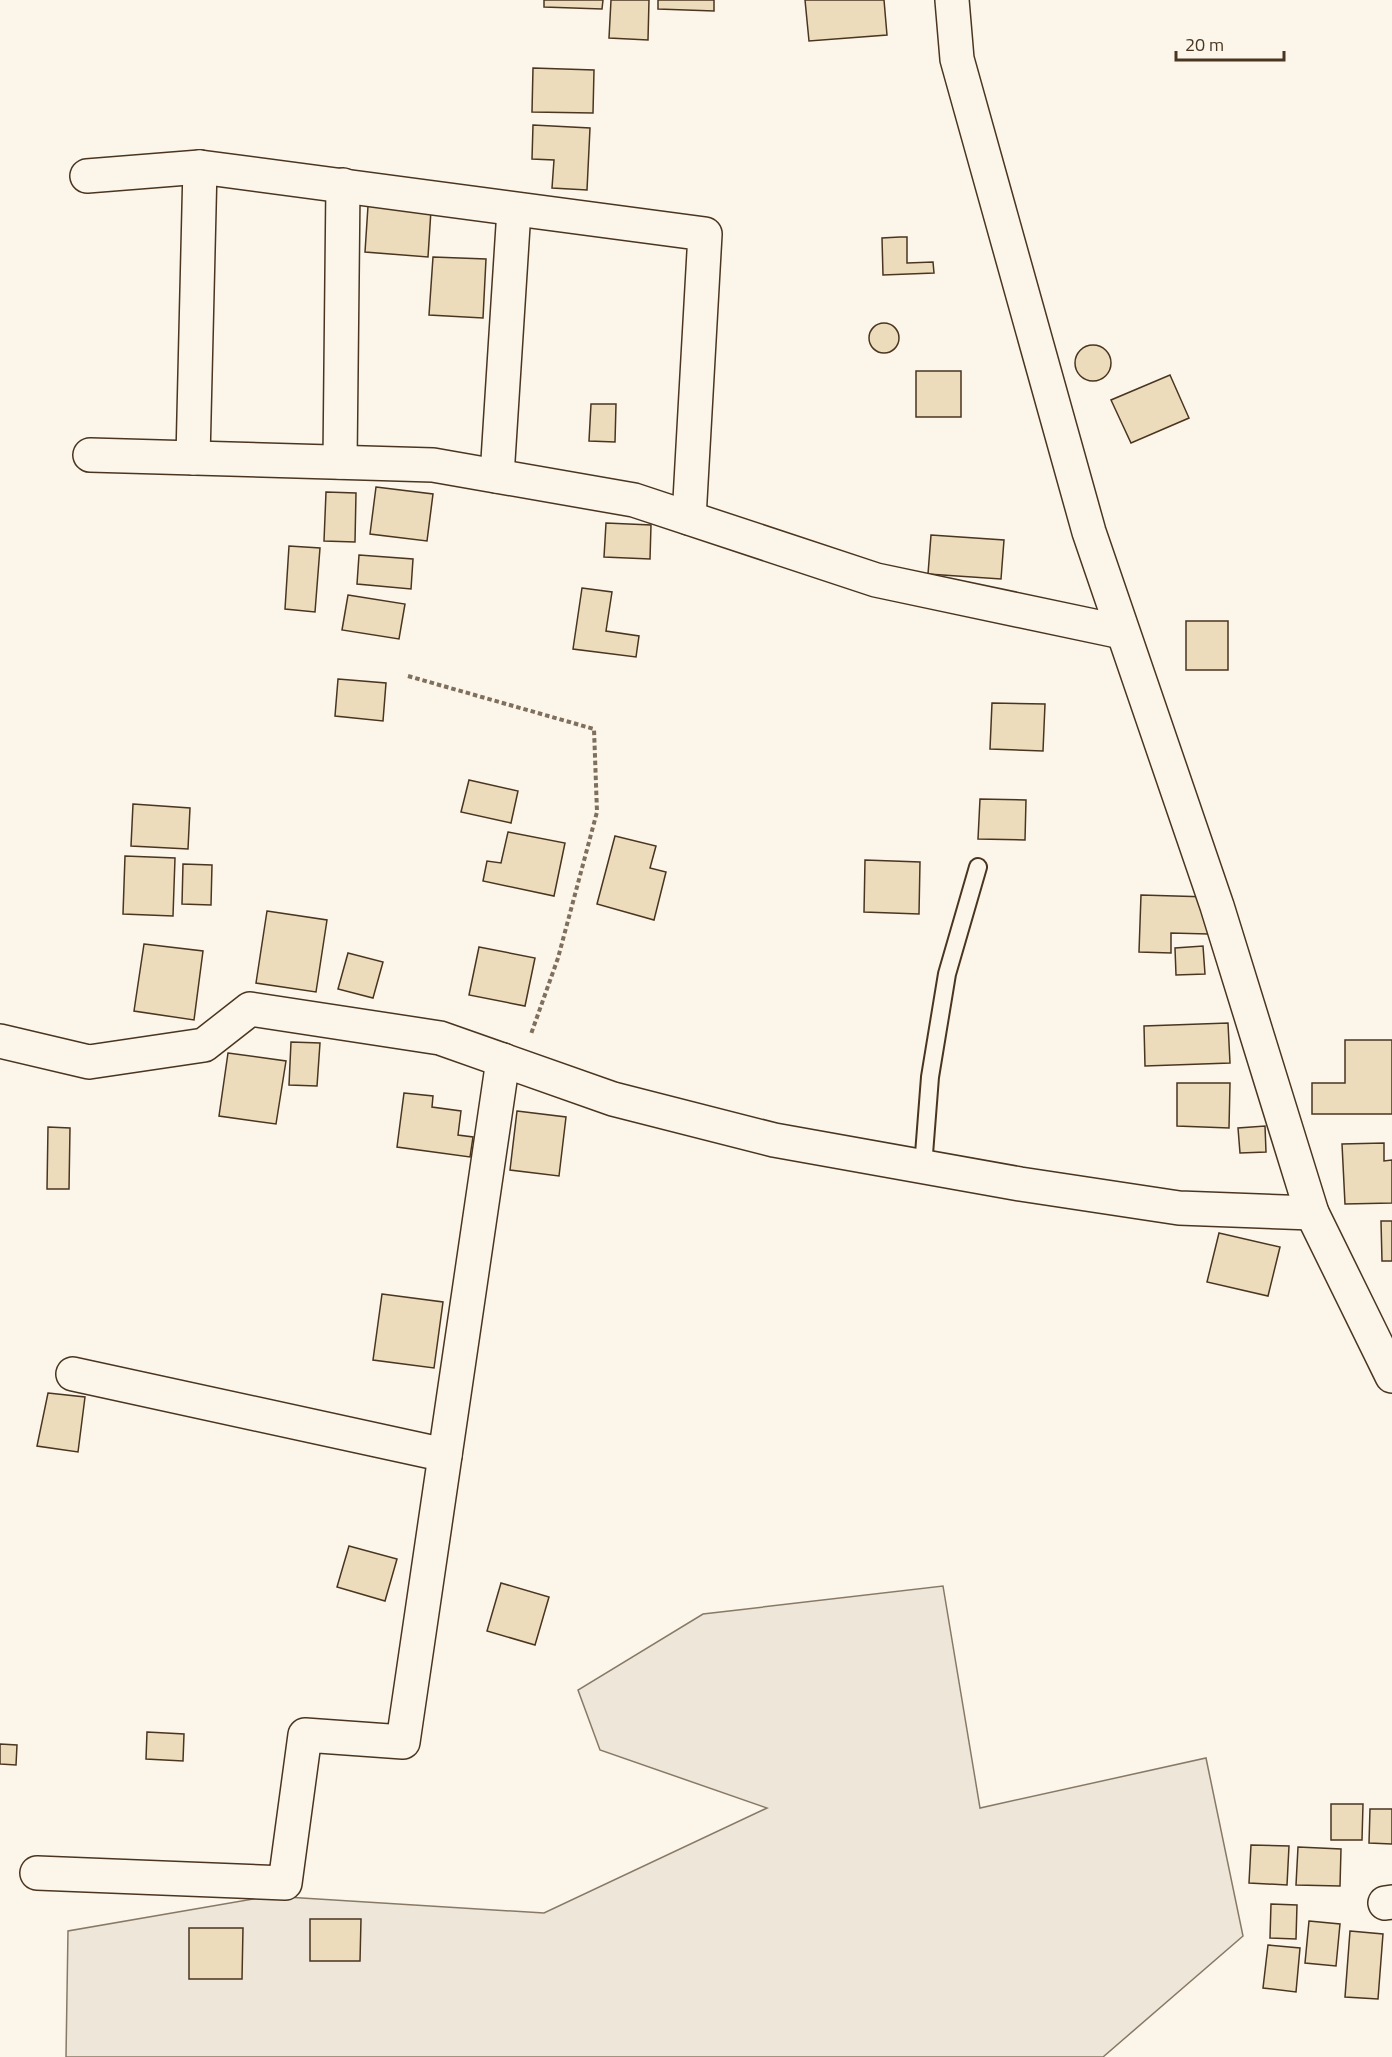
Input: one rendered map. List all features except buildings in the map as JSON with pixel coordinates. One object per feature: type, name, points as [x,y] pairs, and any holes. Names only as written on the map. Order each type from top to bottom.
[{"type":"street","points":[[952,0],[957,59],[1089,532],[1217,906],[1312,1213],[1392,1376]]},
{"type":"street","points":[[87,176],[200,167],[705,234],[689,518]]},
{"type":"street","points":[[192,458],[200,167]]},
{"type":"street","points":[[340,462],[343,185]]},
{"type":"street","points":[[497,476],[513,210]]},
{"type":"street","points":[[90,455],[433,465],[634,500],[876,580],[1122,632]]},
{"type":"street","points":[[0,1041],[88,1062],[204,1046],[250,1009],[440,1038],[613,1100],[774,1140],[1020,1184],[1179,1208],[1312,1213]]},
{"type":"street","points":[[37,1873],[285,1883],[304,1735],[403,1742],[445,1455],[511,1063]]},
{"type":"street","points":[[73,1374],[445,1455]]},
{"type":"lane","points":[[923,1167],[930,1077],[947,974],[978,867]]},
{"type":"path","points":[[408,676],[594,729],[597,812],[558,958],[511,1063]]},
{"type":"shaded area","points":[[943,1586],[980,1808],[1206,1758],[1243,1936],[1103,2057],[66,2057],[68,1931],[270,1896],[544,1913],[767,1808],[600,1750],[578,1690],[703,1614]]}]
